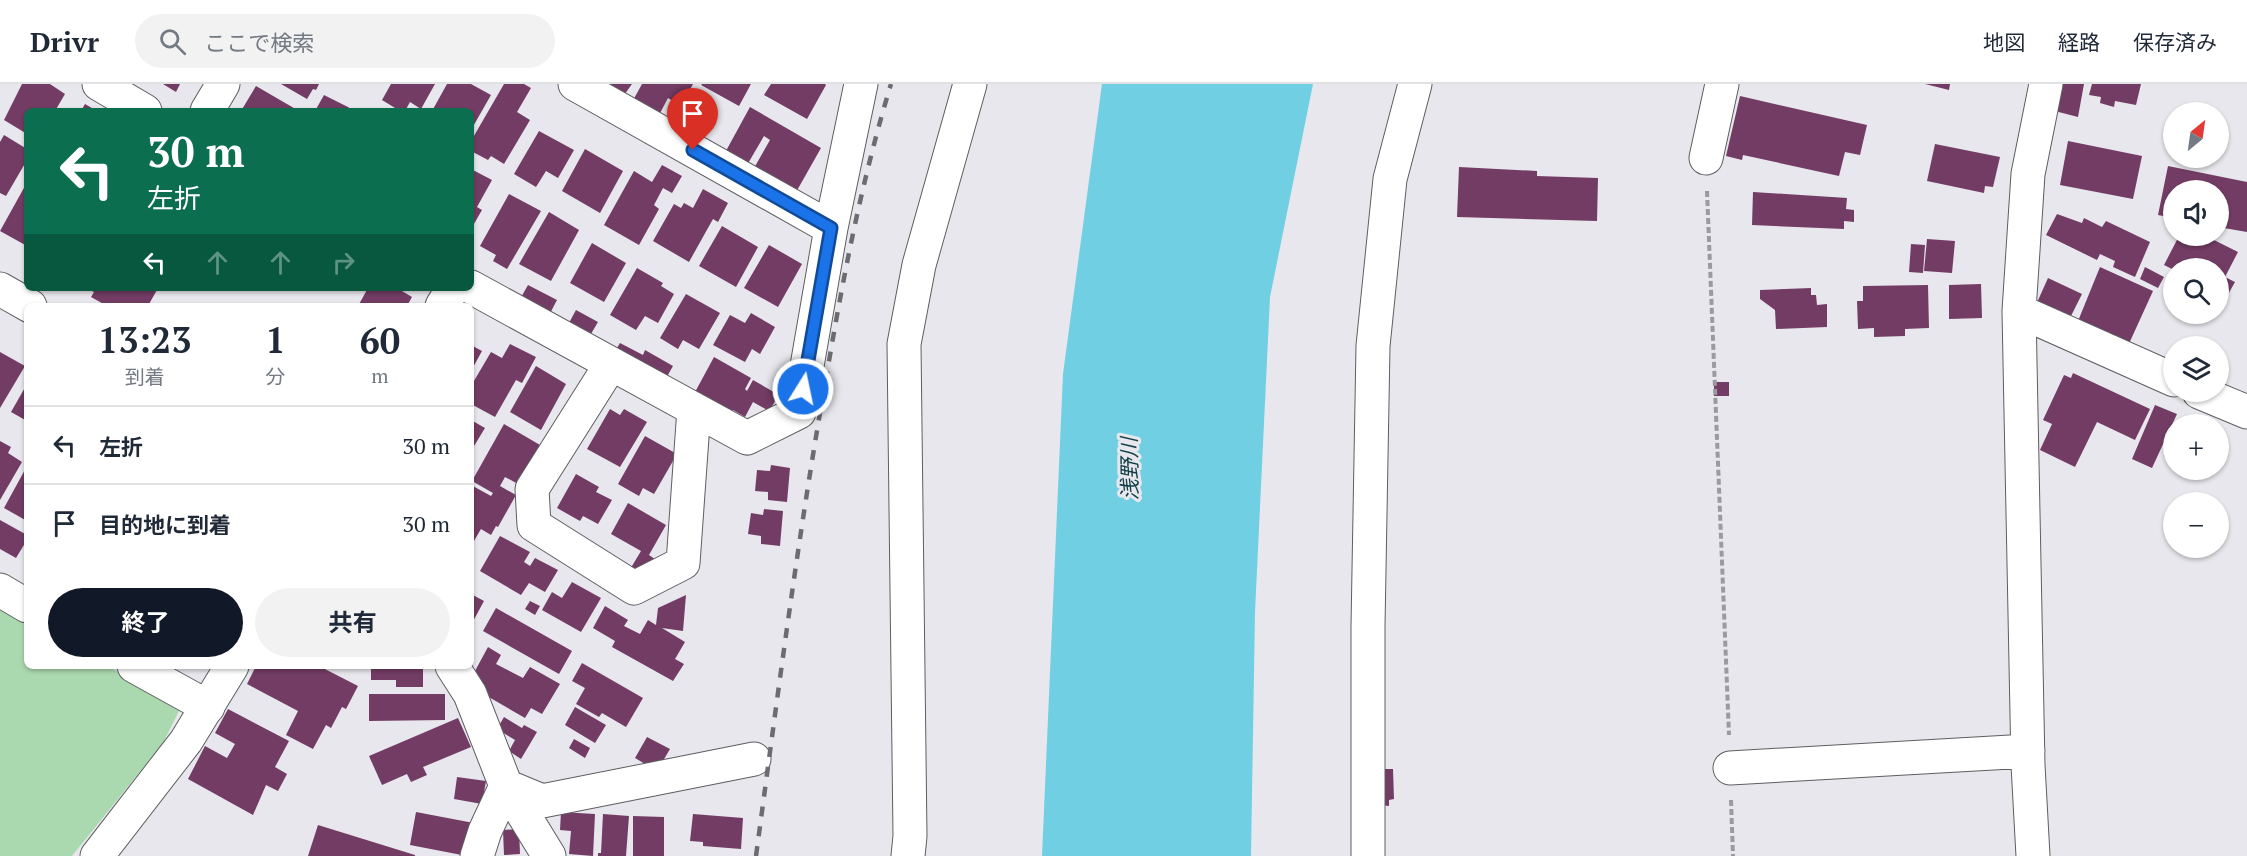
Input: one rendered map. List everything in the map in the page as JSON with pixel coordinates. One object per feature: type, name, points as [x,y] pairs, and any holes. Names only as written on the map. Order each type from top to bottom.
[{"type":"street","points":[[99,84],[140,108]]},
{"type":"street","points":[[209,108],[223,84]]},
{"type":"street","points":[[575,84],[831,228]]},
{"type":"street","points":[[474,289],[747,438],[799,412],[831,228],[861,84]]},
{"type":"street","points":[[908,856],[904,344],[919,265],[970,84]]},
{"type":"street","points":[[1368,856],[1368,626],[1373,346],[1390,179],[1415,84]]},
{"type":"street","points":[[1707,170],[1722,84]]},
{"type":"street","points":[[2033,856],[2028,751],[2019,311],[2028,174],[2046,84]]},
{"type":"street","points":[[0,289],[25,303]]},
{"type":"street","points":[[2019,311],[2163,375]]},
{"type":"street","points":[[611,364],[532,489],[534,525],[634,588],[683,563],[694,410]]},
{"type":"street","points":[[2223,402],[2247,412]]},
{"type":"street","points":[[0,590],[24,604]]},
{"type":"street","points":[[139,669],[208,707]]},
{"type":"street","points":[[97,856],[186,741],[230,669]]},
{"type":"street","points":[[454,669],[470,694],[506,786],[549,856]]},
{"type":"street","points":[[1730,768],[2028,751]]},
{"type":"street","points":[[506,786],[542,801],[754,759]]},
{"type":"street","points":[[477,856],[485,831],[506,786]]},
{"type":"path","points":[[1707,170],[1733,856]]},
{"type":"green space","points":[[0,607],[24,620],[24,669],[112,669],[181,707],[163,743],[72,856],[0,856]]},
{"type":"water","name":"浅野川","points":[[1102,84],[1313,84],[1270,297],[1255,612],[1251,856],[1042,856],[1063,374]]},
{"type":"building","points":[[22,84],[50,84],[65,94],[57,108],[24,108],[24,132],[4,120]]},
{"type":"building","points":[[163,84],[180,84],[176,92]]},
{"type":"building","points":[[281,84],[319,84],[307,99]]},
{"type":"building","points":[[391,84],[435,84],[422,108],[410,102],[407,108],[395,108],[382,100]]},
{"type":"building","points":[[447,84],[471,84],[491,95],[474,125],[474,108],[434,108]]},
{"type":"building","points":[[504,84],[524,84],[531,88],[517,112],[530,120],[504,164],[491,156],[488,160],[474,153],[474,136]]},
{"type":"building","points":[[596,84],[632,84],[622,98]]},
{"type":"building","points":[[642,84],[693,84],[681,106],[668,98],[657,119],[631,104]]},
{"type":"building","points":[[702,84],[751,84],[739,106]]},
{"type":"building","points":[[771,84],[826,85],[807,119],[764,95]]},
{"type":"building","points":[[1925,84],[1950,84],[1949,90]]},
{"type":"building","points":[[2057,84],[2084,84],[2078,117],[2051,110]]},
{"type":"building","points":[[2092,84],[2141,84],[2136,105],[2115,101],[2114,107],[2100,103],[2101,97],[2089,95]]},
{"type":"building","points":[[256,86],[294,108],[243,108]]},
{"type":"building","points":[[324,95],[349,108],[317,108]]},
{"type":"building","points":[[1740,96],[1867,125],[1860,155],[1845,152],[1839,176],[1743,155],[1742,160],[1726,156]]},
{"type":"building","points":[[750,107],[821,148],[795,194],[753,170],[770,140],[764,136],[743,172],[721,160]]},
{"type":"building","points":[[539,131],[574,150],[558,178],[546,171],[536,187],[514,174]]},
{"type":"building","points":[[4,135],[24,147],[24,165],[6,196],[0,193],[0,142]]},
{"type":"building","points":[[2068,141],[2142,156],[2133,199],[2060,185]]},
{"type":"building","points":[[1935,144],[2000,157],[1993,187],[1985,186],[1984,193],[1927,181]]},
{"type":"building","points":[[585,149],[623,171],[600,213],[562,191]]},
{"type":"building","points":[[662,165],[682,176],[672,193],[663,188],[654,205],[659,209],[639,245],[604,225],[634,171],[652,182]]},
{"type":"building","points":[[1459,167],[1537,171],[1537,176],[1598,178],[1597,221],[1457,217]]},
{"type":"building","points":[[2168,168],[2178,168],[2247,182],[2247,232],[2229,229],[2229,180],[2165,180]]},
{"type":"building","points":[[474,171],[492,180],[477,207],[482,210],[474,224]]},
{"type":"building","points":[[24,188],[24,244],[0,231]]},
{"type":"building","points":[[703,189],[728,203],[718,222],[713,219],[689,262],[653,241],[674,204],[681,208],[684,203],[693,208]]},
{"type":"building","points":[[2163,190],[2163,216],[2158,215]]},
{"type":"building","points":[[1753,192],[1847,198],[1846,209],[1854,210],[1854,222],[1844,221],[1844,229],[1752,225]]},
{"type":"building","points":[[509,194],[541,211],[507,269],[493,261],[496,255],[480,246]]},
{"type":"building","points":[[549,212],[579,230],[551,281],[519,264]]},
{"type":"building","points":[[2057,214],[2082,223],[2084,218],[2102,227],[2106,221],[2150,242],[2135,277],[2113,267],[2115,261],[2100,254],[2097,260],[2046,235]]},
{"type":"building","points":[[722,226],[758,247],[736,287],[699,266]]},
{"type":"building","points":[[1927,239],[1955,241],[1952,273],[1924,271]]},
{"type":"building","points":[[592,243],[626,263],[604,302],[570,283]]},
{"type":"building","points":[[1911,244],[1925,245],[1923,273],[1909,272]]},
{"type":"building","points":[[769,245],[802,264],[778,307],[744,288]]},
{"type":"building","points":[[2174,246],[2226,246],[2238,252],[2229,269],[2229,258],[2168,258]]},
{"type":"building","points":[[2100,267],[2153,291],[2127,348],[2076,326]]},
{"type":"building","points":[[2145,267],[2163,276],[2158,288],[2140,279]]},
{"type":"building","points":[[637,268],[663,283],[661,286],[674,294],[658,323],[645,316],[636,330],[610,315]]},
{"type":"building","points":[[2048,278],[2082,294],[2068,322],[2035,307]]},
{"type":"building","points":[[2229,279],[2235,282],[2229,293]]},
{"type":"building","points":[[1981,284],[1982,318],[1949,319],[1949,285]]},
{"type":"building","points":[[528,285],[557,300],[546,321],[515,308]]},
{"type":"building","points":[[1928,285],[1929,328],[1905,329],[1905,336],[1874,337],[1874,328],[1858,329],[1857,301],[1863,301],[1863,286]]},
{"type":"building","points":[[1811,288],[1811,295],[1816,295],[1817,305],[1827,304],[1827,327],[1776,329],[1775,310],[1760,299],[1760,290]]},
{"type":"building","points":[[92,291],[156,291],[150,303],[102,303],[91,297],[94,292]]},
{"type":"building","points":[[366,291],[402,291],[412,297],[409,303],[360,303]]},
{"type":"building","points":[[686,294],[720,313],[699,349],[683,340],[678,349],[660,338]]},
{"type":"building","points":[[576,310],[598,322],[585,344],[564,332]]},
{"type":"building","points":[[751,313],[775,327],[760,354],[752,349],[745,362],[713,345],[730,315],[745,323]]},
{"type":"building","points":[[620,343],[643,355],[645,350],[673,366],[660,389],[612,356]]},
{"type":"building","points":[[510,344],[536,357],[522,383],[516,380],[495,417],[474,406],[474,381],[491,352],[502,358]]},
{"type":"building","points":[[474,347],[482,351],[474,366]]},
{"type":"building","points":[[0,352],[24,365],[24,368],[0,408]]},
{"type":"building","points":[[714,357],[751,378],[745,389],[747,391],[753,380],[779,395],[769,411],[753,402],[745,417],[733,410],[731,414],[694,394]]},
{"type":"building","points":[[536,366],[566,384],[541,430],[510,412]]},
{"type":"building","points":[[2073,373],[2150,409],[2135,440],[2097,422],[2075,467],[2040,450],[2052,424],[2043,420],[2064,375],[2071,378]]},
{"type":"building","points":[[1714,382],[1729,382],[1729,396],[1714,396]]},
{"type":"building","points":[[24,389],[24,419],[11,412]]},
{"type":"building","points":[[2155,405],[2177,414],[2163,414],[2163,444],[2152,468],[2132,459]]},
{"type":"building","points":[[610,409],[620,415],[624,409],[647,422],[620,467],[587,449]]},
{"type":"building","points":[[474,422],[485,428],[474,446]]},
{"type":"building","points":[[504,424],[540,445],[518,484],[505,477],[500,486],[516,495],[498,527],[496,526],[491,535],[481,529],[474,541],[474,487],[491,496],[493,493],[474,482],[474,477]]},
{"type":"building","points":[[645,436],[677,454],[654,494],[643,488],[639,496],[618,484]]},
{"type":"building","points":[[0,441],[11,447],[8,453],[22,462],[0,500]]},
{"type":"building","points":[[771,465],[790,468],[787,502],[768,500],[768,492],[755,491],[757,470],[770,471]]},
{"type":"building","points":[[24,471],[24,519],[4,508]]},
{"type":"building","points":[[576,474],[599,487],[596,492],[612,500],[598,524],[583,516],[580,521],[557,508]]},
{"type":"building","points":[[628,503],[666,525],[649,555],[659,562],[629,571],[641,551],[611,534]]},
{"type":"building","points":[[764,509],[783,511],[780,546],[761,544],[761,536],[748,534],[751,513],[763,515]]},
{"type":"building","points":[[0,520],[24,533],[24,545],[16,558],[0,549]]},
{"type":"building","points":[[500,536],[530,552],[524,562],[530,566],[535,558],[558,570],[545,592],[529,583],[521,595],[480,571]]},
{"type":"building","points":[[572,582],[601,598],[581,632],[542,610],[552,592],[562,598]]},
{"type":"building","points":[[686,595],[683,631],[662,628],[685,642],[675,659],[684,664],[673,681],[612,647],[615,641],[593,628],[605,606],[628,620],[624,626],[640,634],[648,620],[656,625],[658,608]]},
{"type":"building","points":[[474,596],[484,601],[474,619]]},
{"type":"building","points":[[530,601],[540,606],[535,615],[525,609]]},
{"type":"building","points":[[496,608],[572,651],[559,674],[483,631]]},
{"type":"building","points":[[488,647],[501,655],[496,664],[523,678],[530,667],[560,684],[542,714],[531,708],[525,718],[480,692],[469,682]]},
{"type":"building","points":[[582,663],[643,698],[626,727],[602,713],[599,717],[576,704],[585,688],[572,681]]},
{"type":"building","points":[[254,669],[325,669],[358,686],[346,709],[342,707],[331,728],[326,725],[313,749],[286,735],[298,711],[247,684]]},
{"type":"building","points":[[371,669],[423,669],[423,687],[396,687],[396,680],[371,680]]},
{"type":"building","points":[[369,694],[445,694],[445,720],[369,721]]},
{"type":"building","points":[[575,707],[606,725],[595,743],[565,725]]},
{"type":"building","points":[[228,709],[289,741],[275,767],[287,774],[278,791],[266,785],[253,815],[188,779],[205,746],[227,758],[235,744],[215,733]]},
{"type":"building","points":[[504,717],[522,728],[524,725],[537,732],[521,759],[509,751],[515,740],[497,729]]},
{"type":"building","points":[[458,718],[471,747],[423,767],[427,775],[411,782],[407,774],[382,785],[369,756]]},
{"type":"building","points":[[647,737],[670,749],[657,771],[635,758]]},
{"type":"building","points":[[574,739],[590,748],[585,758],[569,748]]},
{"type":"building","points":[[1376,769],[1393,769],[1394,799],[1389,800],[1389,806],[1380,805]]},
{"type":"building","points":[[457,777],[486,781],[482,804],[454,799]]},
{"type":"building","points":[[416,812],[479,824],[467,856],[410,845]]},
{"type":"building","points":[[561,812],[595,814],[593,856],[569,854],[571,831],[560,830]]},
{"type":"building","points":[[603,814],[629,816],[626,856],[598,856],[598,853],[601,853]]},
{"type":"building","points":[[693,814],[743,818],[741,849],[703,846],[703,842],[690,841]]},
{"type":"building","points":[[633,816],[664,817],[664,856],[633,856]]},
{"type":"building","points":[[318,825],[415,855],[415,856],[308,856]]},
{"type":"building","points":[[519,829],[520,854],[504,855],[503,830]]},
{"type":"railway","points":[[756,856],[817,428],[863,189],[891,84]]},
{"type":"route","points":[[693,150],[831,228],[803,389]]}]
